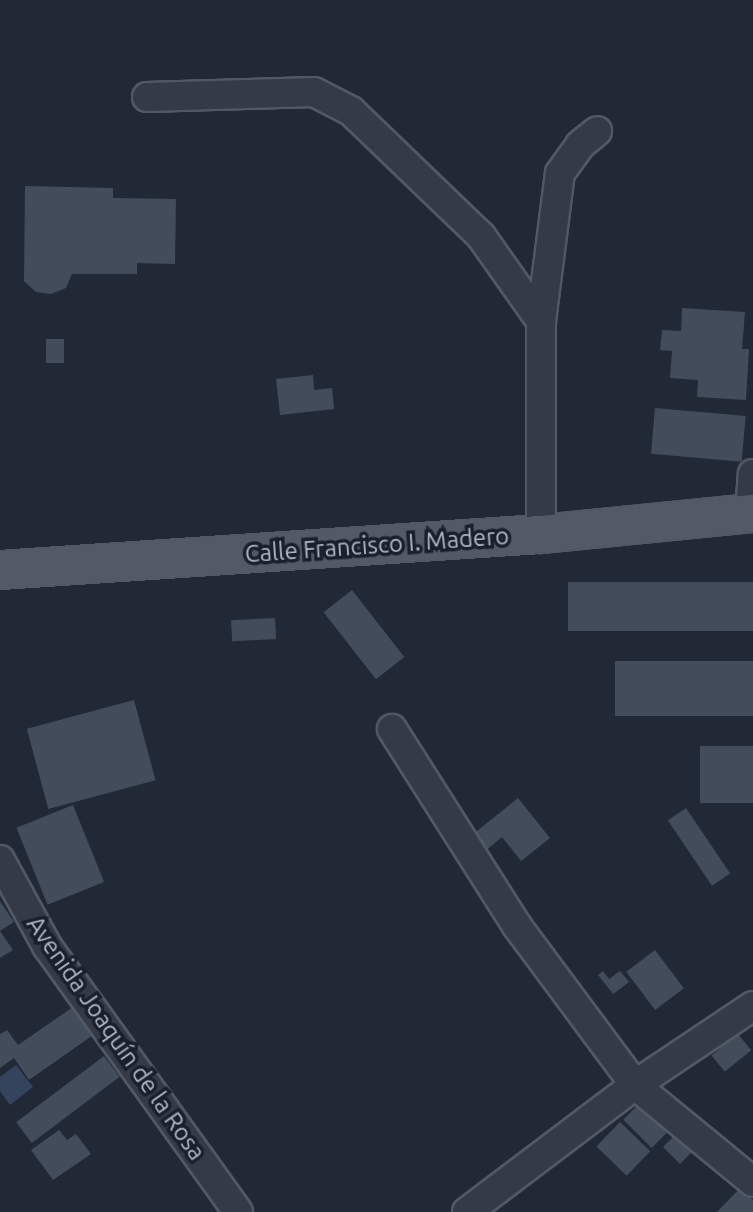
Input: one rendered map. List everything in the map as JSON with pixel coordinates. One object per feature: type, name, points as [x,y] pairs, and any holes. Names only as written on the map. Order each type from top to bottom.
[{"type":"main road","name":"Calle Francisco I. Madero","points":[[0,570],[541,534],[752,513]]},
{"type":"street","points":[[147,97],[314,92],[351,111],[481,236],[541,321]]},
{"type":"street","points":[[541,534],[541,321],[560,173],[580,145],[597,131]]},
{"type":"street","points":[[752,513],[753,474]]},
{"type":"street","points":[[392,729],[517,926],[635,1085],[753,1182]]},
{"type":"street","name":"Avenida Joaquín de la Rosa","points":[[0,860],[47,946],[238,1212]]},
{"type":"street","points":[[469,1211],[635,1085],[753,1006]]},
{"type":"water","points":[[16,1065],[33,1087],[10,1105],[0,1091],[0,1077]]},
{"type":"building","points":[[25,186],[113,188],[113,198],[176,199],[175,264],[137,263],[137,274],[72,274],[66,288],[51,294],[36,292],[24,281]]},
{"type":"building","points":[[682,308],[745,312],[742,349],[749,349],[746,400],[697,397],[698,380],[670,378],[672,351],[660,350],[662,330],[681,331]]},
{"type":"building","points":[[46,339],[64,339],[64,363],[46,363]]},
{"type":"building","points":[[313,375],[314,390],[332,388],[334,409],[280,415],[276,379]]},
{"type":"building","points":[[655,408],[746,416],[742,462],[651,454]]},
{"type":"building","points":[[568,582],[753,582],[753,631],[568,631]]},
{"type":"building","points":[[352,590],[404,657],[376,679],[324,612]]},
{"type":"building","points":[[275,618],[276,639],[232,641],[231,620]]},
{"type":"building","points":[[615,661],[753,661],[753,716],[615,716]]},
{"type":"building","points":[[134,700],[155,780],[48,809],[27,729]]},
{"type":"building","points":[[700,746],[753,746],[753,803],[700,803]]},
{"type":"building","points":[[518,798],[550,838],[521,861],[502,837],[485,851],[472,835]]},
{"type":"building","points":[[73,805],[104,882],[48,905],[16,828]]},
{"type":"building","points":[[686,808],[730,873],[712,886],[668,820]]},
{"type":"building","points":[[0,901],[14,922],[0,931]]},
{"type":"building","points":[[0,931],[13,950],[0,958]]},
{"type":"building","points":[[655,950],[684,988],[655,1010],[626,972]]},
{"type":"building","points":[[603,971],[609,979],[620,971],[629,982],[613,994],[598,975]]},
{"type":"building","points":[[76,1005],[96,1033],[29,1080],[14,1058],[0,1068],[0,1034],[7,1030],[18,1045]]},
{"type":"building","points":[[738,1034],[751,1050],[725,1072],[712,1055]]},
{"type":"building","points":[[104,1056],[120,1077],[32,1143],[16,1122]]},
{"type":"building","points":[[646,1097],[674,1125],[652,1148],[623,1120]]},
{"type":"building","points":[[620,1122],[650,1151],[627,1176],[596,1146]]},
{"type":"building","points":[[59,1130],[67,1140],[76,1134],[91,1154],[53,1180],[31,1150]]},
{"type":"building","points":[[680,1130],[697,1147],[680,1164],[663,1147]]},
{"type":"building","points":[[740,1188],[753,1200],[753,1212],[717,1212]]}]
